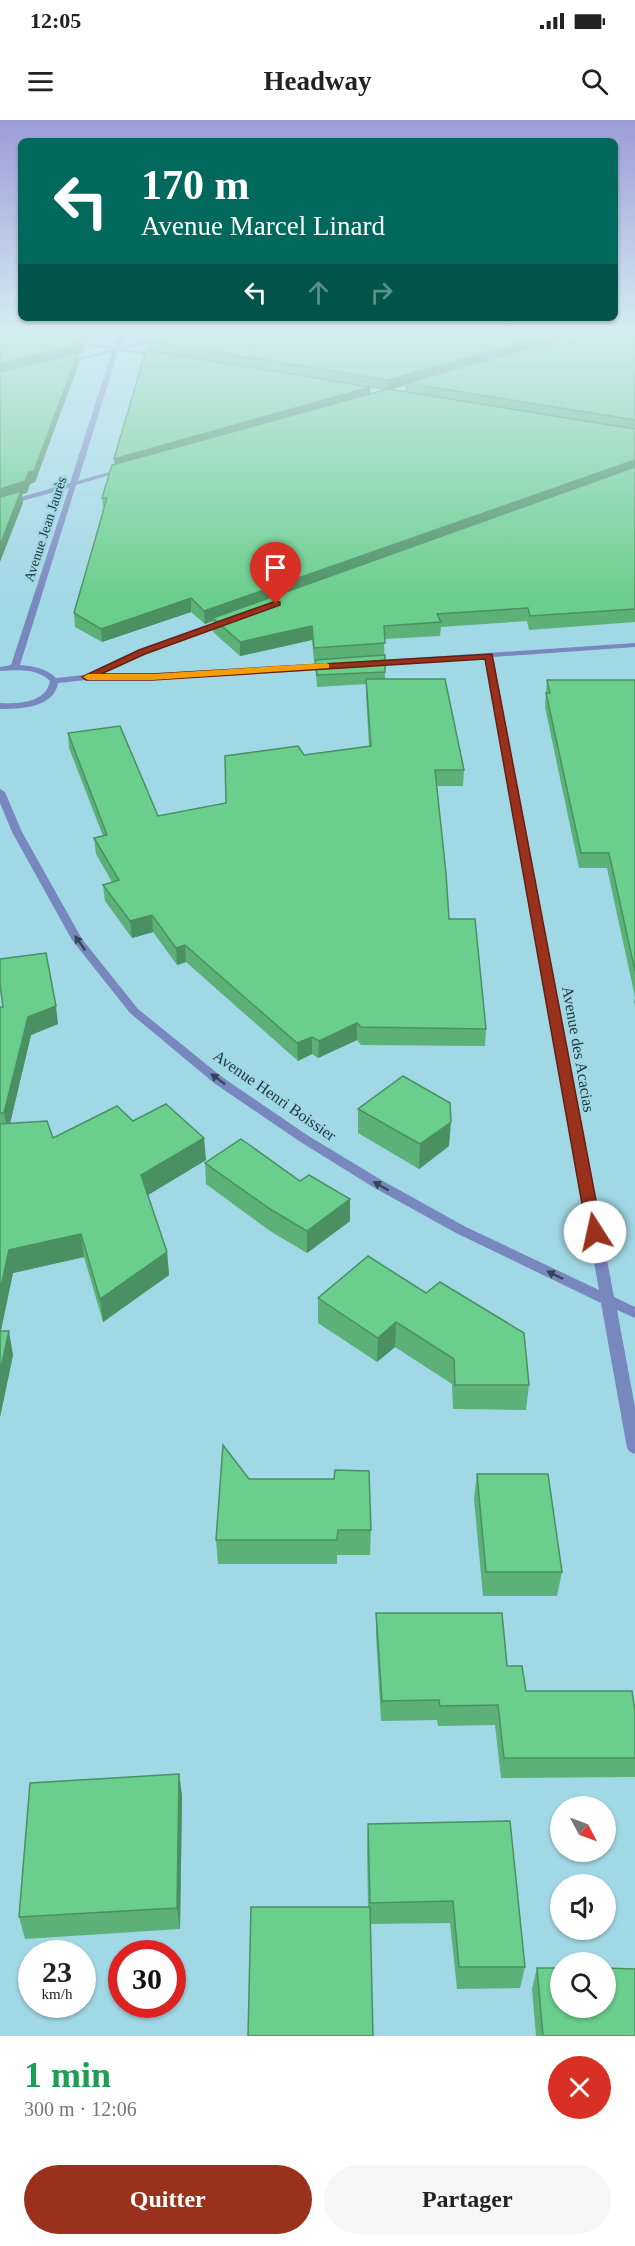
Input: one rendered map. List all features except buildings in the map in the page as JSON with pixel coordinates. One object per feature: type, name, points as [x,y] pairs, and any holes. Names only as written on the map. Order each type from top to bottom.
[{"type":"street","name":"Avenue Jean Jaurès","points":[[15,667],[93,420]]},
{"type":"street","points":[[0,505],[130,468]]},
{"type":"street","points":[[86,677],[142,652],[232,620]]},
{"type":"street","points":[[361,664],[635,645]]},
{"type":"street","name":"Avenue des Acacias","points":[[489,656],[635,1448]]},
{"type":"street","points":[[54,681],[86,677],[152,677],[338,665]]},
{"type":"street","points":[[0,669],[15,667],[45,672],[54,681],[54,687],[42,699],[1,710]]},
{"type":"street","name":"Avenue Henri Boissier","points":[[0,792],[17,832],[77,940],[134,1011],[218,1080],[303,1138],[378,1184],[461,1230],[607,1301],[635,1312]]},
{"type":"slow traffic","points":[[88,677],[152,677],[326,666]]},
{"type":"route","points":[[276,604],[142,652],[86,677],[152,677],[489,656],[595,1232]]}]
